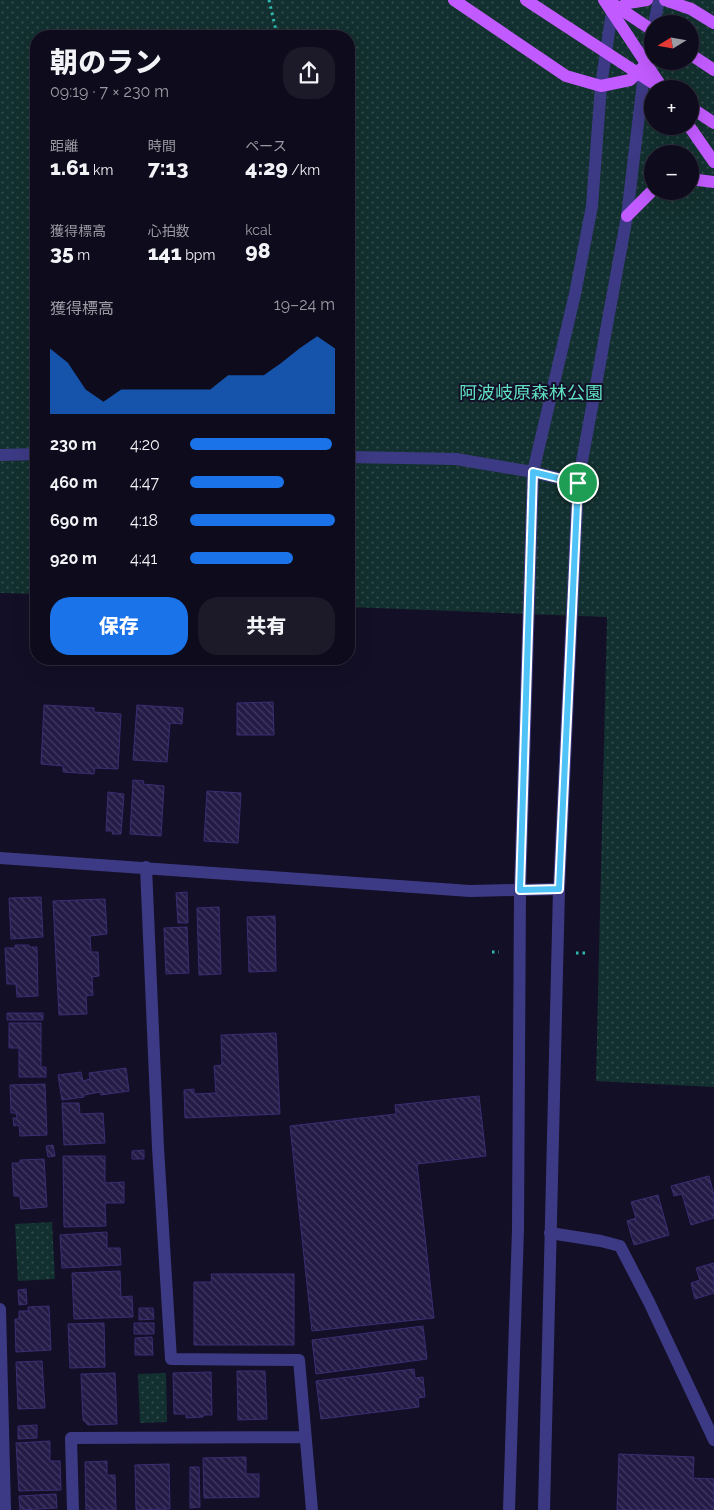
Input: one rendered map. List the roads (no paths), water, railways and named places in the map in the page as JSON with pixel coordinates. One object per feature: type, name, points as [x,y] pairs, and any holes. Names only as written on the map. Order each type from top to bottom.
[{"type":"main road","points":[[454,0],[566,76],[601,86],[630,80],[644,66]]},
{"type":"main road","points":[[526,0],[648,80]]},
{"type":"main road","points":[[609,3],[647,0]]},
{"type":"main road","points":[[665,0],[692,9],[714,23]]},
{"type":"main road","points":[[609,3],[644,25]]},
{"type":"main road","points":[[609,3],[644,63]]},
{"type":"main road","points":[[699,60],[714,70]]},
{"type":"main road","points":[[699,113],[714,122]]},
{"type":"main road","points":[[695,135],[714,162]]},
{"type":"main road","points":[[699,180],[714,182]]},
{"type":"main road","points":[[627,216],[644,199]]},
{"type":"street","points":[[656,15],[659,0]]},
{"type":"street","points":[[509,1510],[518,1229],[520,890],[533,472],[575,294],[592,206],[609,3]]},
{"type":"street","points":[[544,1510],[559,889],[578,483],[627,216],[644,70]]},
{"type":"street","points":[[0,455],[30,454]]},
{"type":"street","points":[[355,457],[456,459],[533,472],[578,483]]},
{"type":"street","points":[[0,858],[470,891],[559,889]]},
{"type":"street","points":[[146,867],[170,1358],[299,1360],[304,1437],[312,1510]]},
{"type":"street","points":[[550,1233],[620,1246],[649,1302],[714,1440]]},
{"type":"street","points":[[0,1309],[5,1510]]},
{"type":"street","points":[[73,1510],[71,1438],[304,1437]]},
{"type":"park label","name":"阿波岐原森林公園","points":[[531,392]]}]
